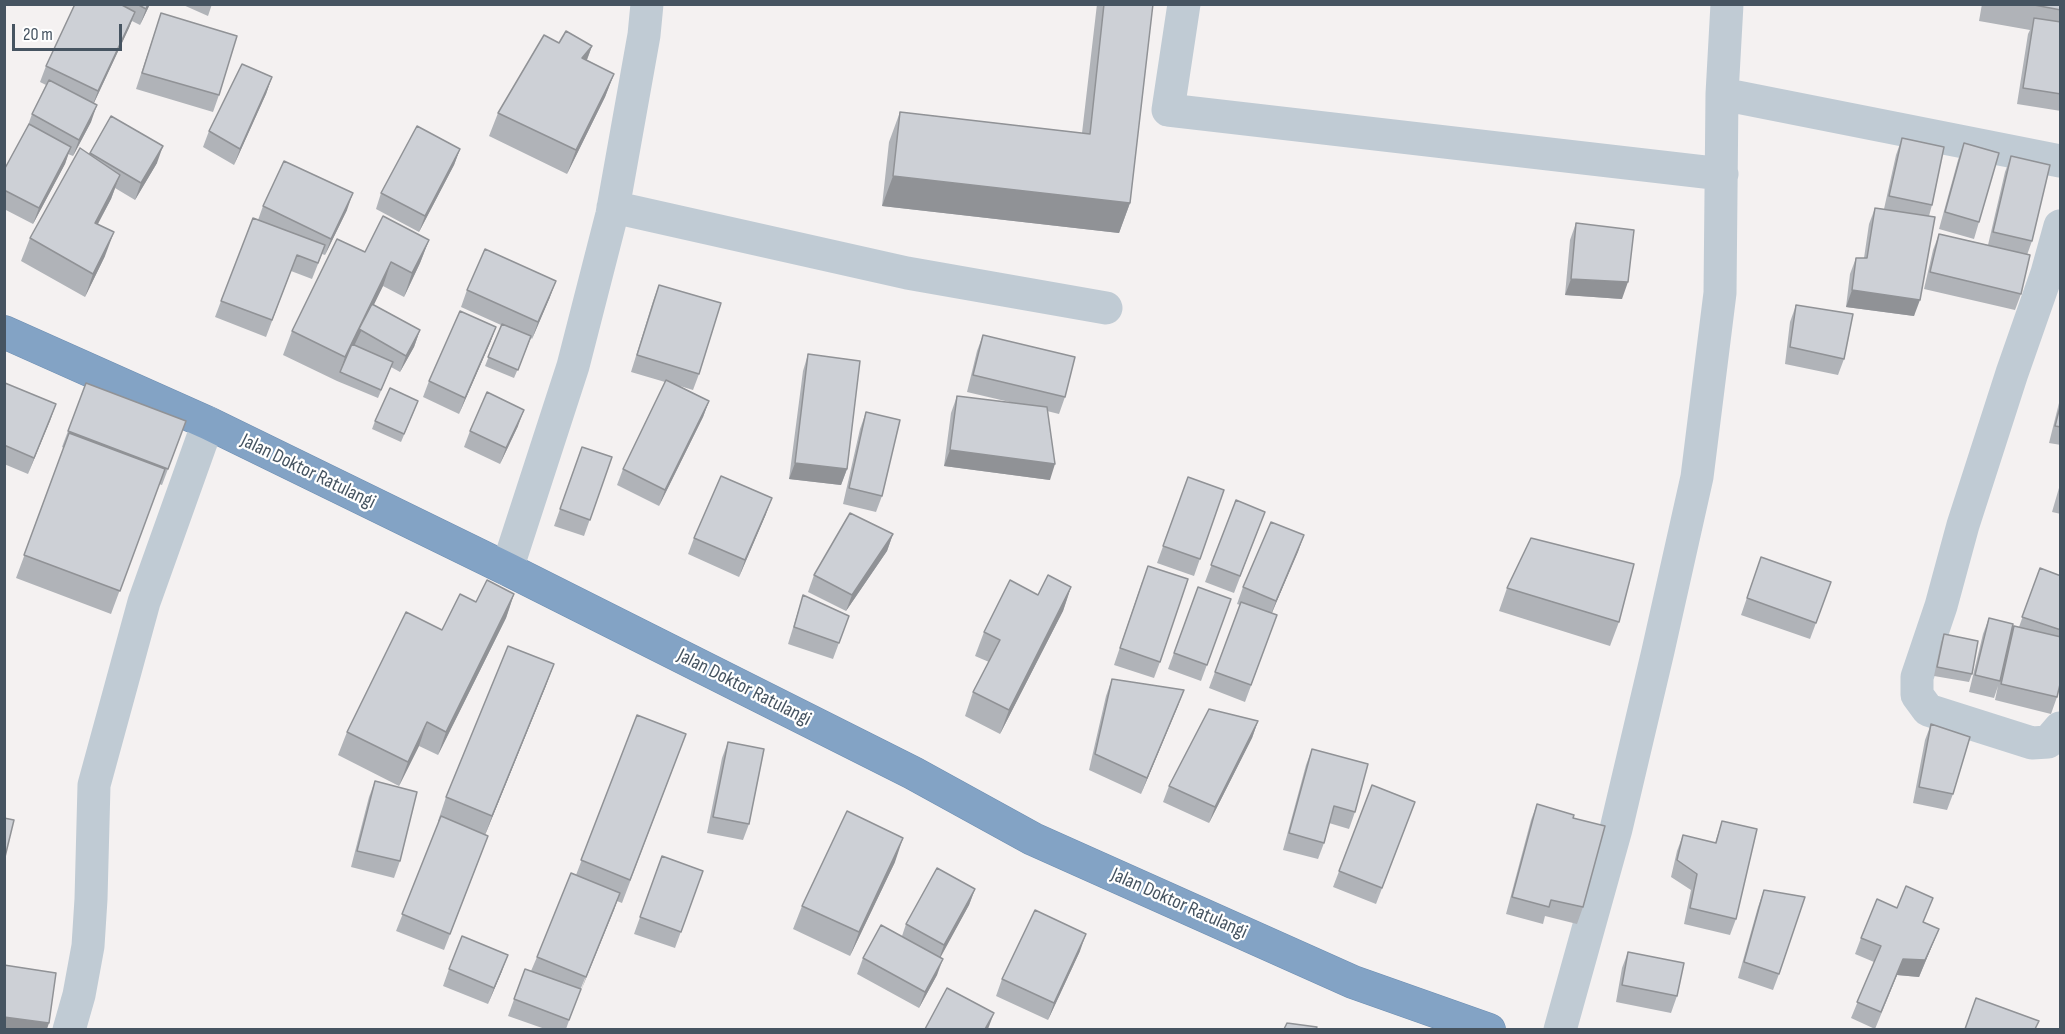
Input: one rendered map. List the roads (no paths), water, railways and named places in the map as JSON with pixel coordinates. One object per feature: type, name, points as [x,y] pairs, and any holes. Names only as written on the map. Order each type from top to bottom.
[{"type":"highway","name":"Jalan Doktor Ratulangi","points":[[4,332],[208,423],[507,569],[913,773],[1033,839],[1353,982],[1489,1029]]},
{"type":"street","points":[[507,569],[573,366],[613,207],[644,35],[647,4]]},
{"type":"street","points":[[1184,4],[1168,110],[1722,174]]},
{"type":"street","points":[[1560,1029],[1616,829],[1696,477],[1720,293],[1722,94],[1727,4]]},
{"type":"street","points":[[1722,94],[2061,161]]},
{"type":"street","points":[[613,207],[908,273],[1106,309]]},
{"type":"street","points":[[2061,226],[1967,514],[1941,606],[1917,677],[1917,695],[1928,710],[2032,743],[2048,742],[2061,728]]},
{"type":"street","points":[[69,1029],[79,995],[88,946],[94,785],[144,602],[208,423]]}]
